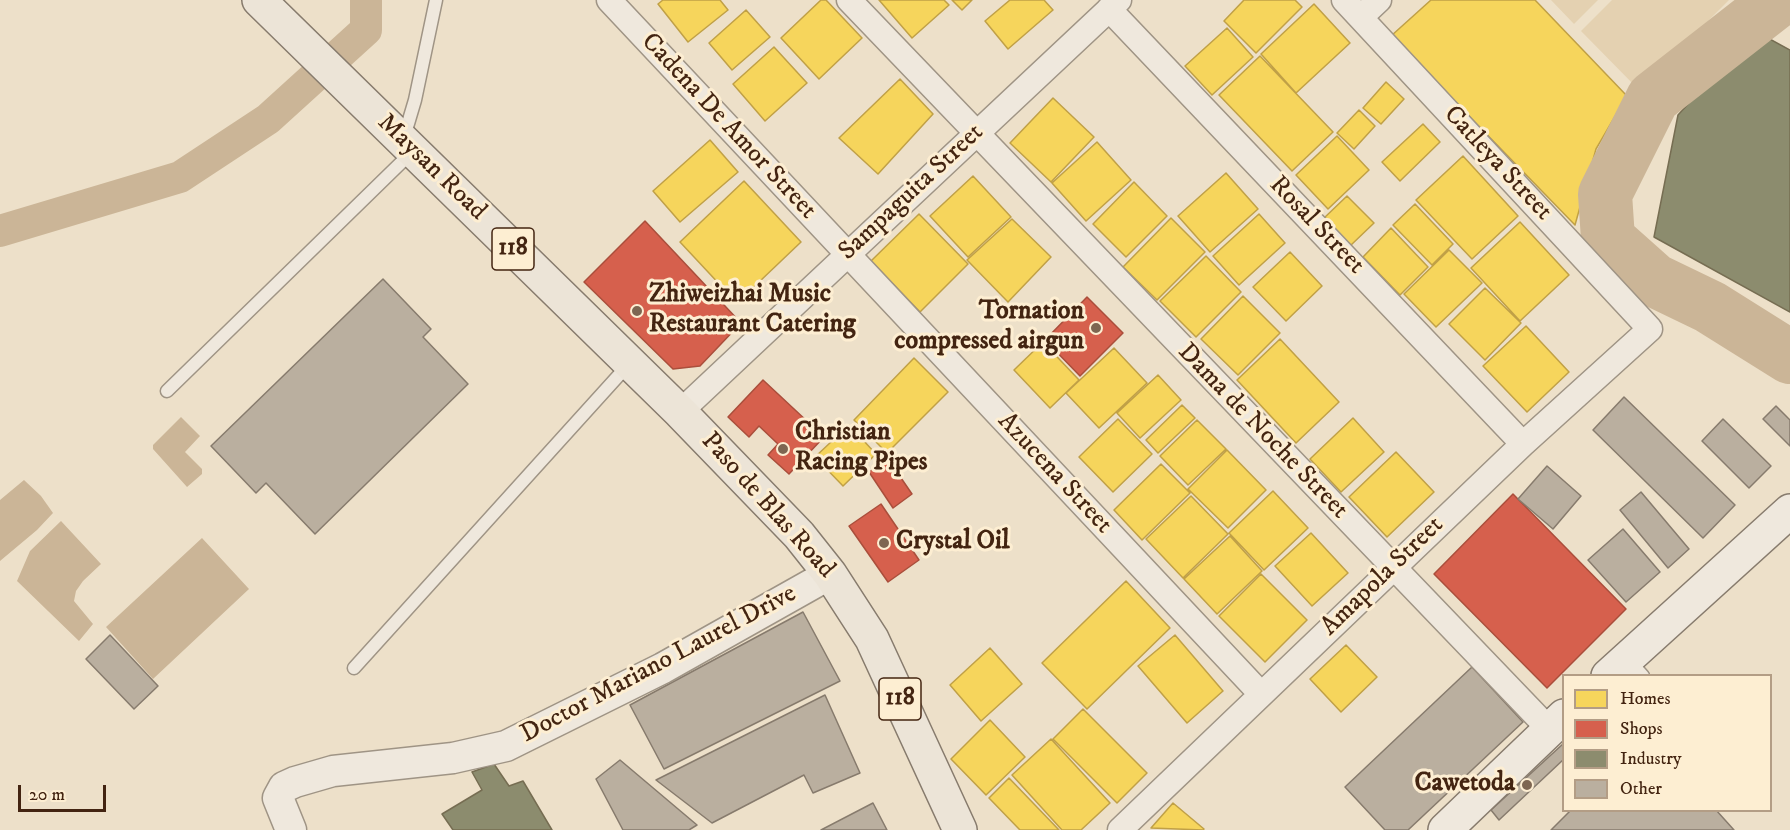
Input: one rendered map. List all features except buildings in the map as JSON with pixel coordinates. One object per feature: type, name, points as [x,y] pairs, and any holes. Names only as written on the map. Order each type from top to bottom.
[{"type":"main road","name":"Maysan Road","points":[[259,0],[680,411]]},
{"type":"main road","name":"Paso de Blas Road","points":[[680,411],[756,488],[830,574],[872,639],[960,830]]},
{"type":"main road","points":[[1626,670],[1790,511]]},
{"type":"main road","points":[[1445,830],[1556,723]]},
{"type":"street","name":"Cadena De Amor Street","points":[[609,0],[847,254]]},
{"type":"street","name":"Dama de Noche Street","points":[[849,0],[1392,568],[1556,723]]},
{"type":"street","points":[[1352,9],[1379,0]]},
{"type":"street","name":"Sampaguita Street","points":[[680,411],[1114,4]]},
{"type":"street","name":"Rosal Street","points":[[1114,4],[1523,444]]},
{"type":"street","name":"Catleya Street","points":[[1352,9],[1650,329]]},
{"type":"street","name":"Azucena Street","points":[[847,254],[1262,694]]},
{"type":"street","name":"Amapola Street","points":[[1120,830],[1523,444],[1650,329]]},
{"type":"street","name":"Doctor Mariano Laurel Drive","points":[[291,830],[278,798],[284,788],[295,782],[333,771],[453,758],[506,746],[663,668],[830,574]]},
{"type":"lane","points":[[167,391],[408,146],[436,0]]},
{"type":"lane","points":[[354,668],[630,363]]},
{"type":"shaded area","points":[[1551,0],[1598,0],[1574,24]]},
{"type":"shaded area","points":[[1612,0],[1729,0],[1639,90],[1581,31]]},
{"type":"shaded area","points":[[181,417],[200,436],[185,452],[202,469],[202,474],[187,487],[153,449],[153,445]]},
{"type":"shaded area","points":[[24,480],[41,496],[53,513],[37,530],[0,561],[0,500]]},
{"type":"shaded area","points":[[61,521],[101,564],[76,591],[74,601],[93,624],[79,641],[17,581],[30,551]]},
{"type":"shaded area","points":[[202,538],[249,589],[153,679],[106,627]]},
{"type":"waterway","points":[[0,231],[180,177],[268,119],[366,30],[366,0]]},
{"type":"waterway","points":[[1774,0],[1772,5],[1653,98],[1605,194],[1608,239],[1654,280],[1710,307],[1790,357]]},
{"type":"place","name":"Zhiweizhai Music Restaurant Catering","points":[[637,311]]},
{"type":"place","name":"Tornation compressed airgun","points":[[1096,328]]},
{"type":"place","name":"Christian Racing Pipes","points":[[783,449]]},
{"type":"place","name":"Crystal Oil","points":[[884,543]]},
{"type":"place","name":"Cawetoda","points":[[1527,785]]}]
